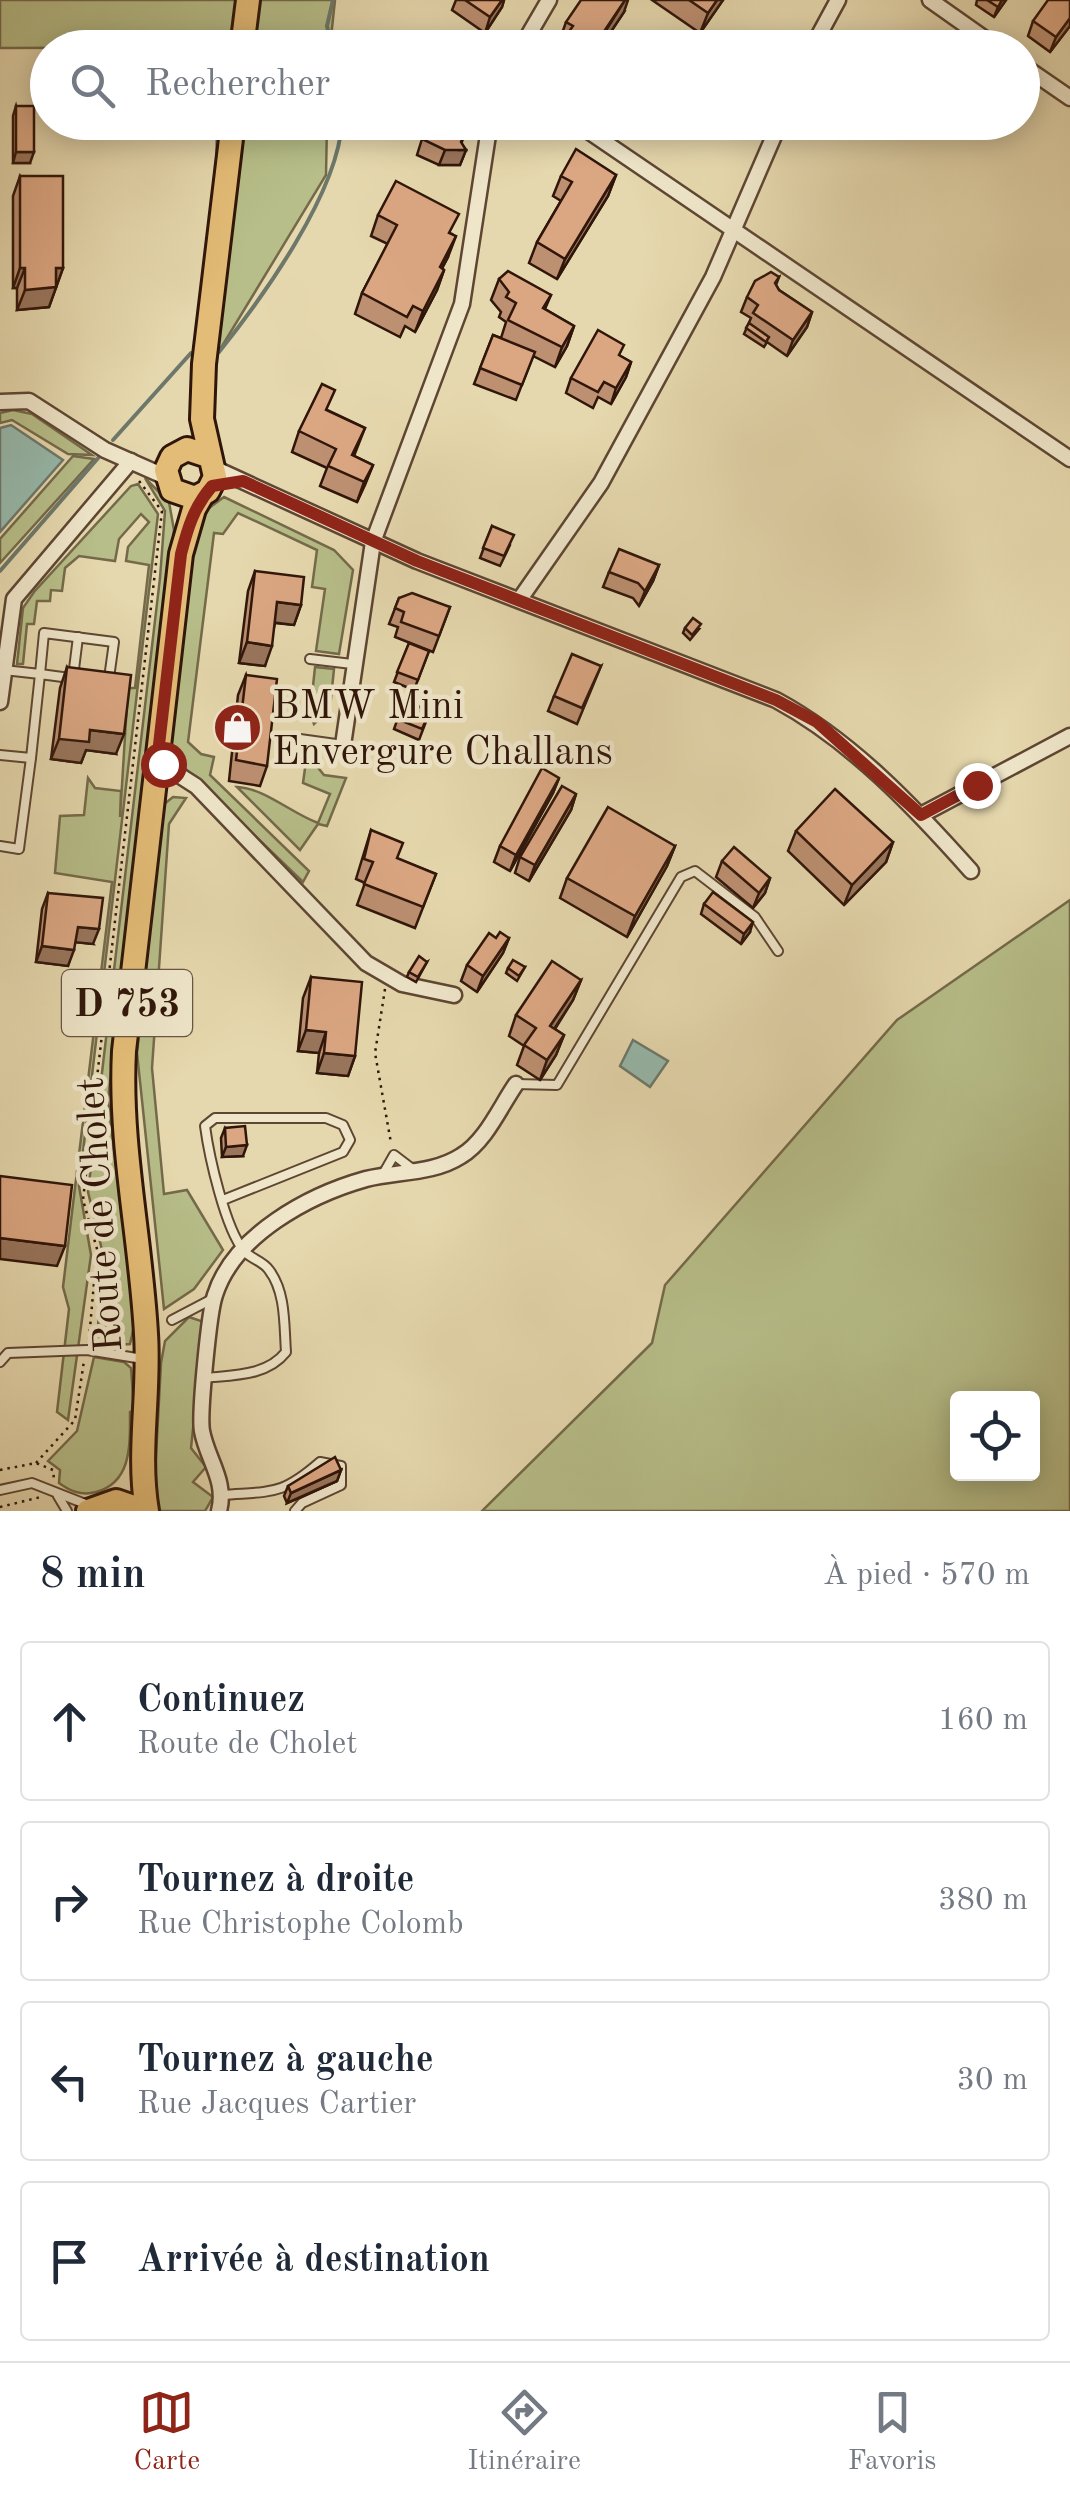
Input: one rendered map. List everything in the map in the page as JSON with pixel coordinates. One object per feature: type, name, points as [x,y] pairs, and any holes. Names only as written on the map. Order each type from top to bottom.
[{"type":"main road","points":[[244,30],[248,0]]},
{"type":"main road","name":"Route de Cholet","points":[[146,1511],[143,1453],[147,1359],[123,1066],[181,554],[194,508],[209,476],[202,419],[204,364],[231,140]]},
{"type":"main road","name":"Route de Cholet","points":[[181,554],[171,470],[190,429],[204,364]]},
{"type":"main road","points":[[195,449],[209,476],[187,498],[171,470],[195,449]]},
{"type":"main road","name":"Route de Cholet","points":[[101,1506],[133,1482],[143,1453]]},
{"type":"main road","points":[[101,1506],[146,1511]]},
{"type":"street","points":[[526,0],[545,5],[531,30]]},
{"type":"street","points":[[822,30],[838,0]]},
{"type":"street","points":[[930,0],[972,30]]},
{"type":"street","points":[[1040,77],[1070,98]]},
{"type":"street","points":[[343,745],[373,542],[462,304],[487,140]]},
{"type":"street","points":[[602,140],[1070,459]]},
{"type":"street","points":[[520,599],[601,482],[735,229],[772,140]]},
{"type":"street","points":[[0,402],[29,402],[105,450],[133,462],[171,470]]},
{"type":"street","points":[[0,702],[11,610],[20,588],[133,462]]},
{"type":"street","points":[[209,476],[243,481],[373,542],[804,715],[921,815],[971,871]]},
{"type":"street","points":[[921,815],[1070,736]]},
{"type":"street","points":[[157,762],[196,786],[366,964],[387,977],[454,995]]},
{"type":"street","points":[[221,1503],[201,1430],[214,1298],[221,1278],[244,1250],[294,1208],[326,1192],[443,1165],[469,1151],[516,1084]]},
{"type":"lane","points":[[0,846],[19,848],[31,758],[40,674],[44,633],[114,642],[109,683],[72,679],[40,674],[4,670]]},
{"type":"lane","points":[[72,679],[78,637]]},
{"type":"lane","points":[[310,658],[352,664]]},
{"type":"lane","points":[[300,739],[343,745]]},
{"type":"lane","points":[[0,755],[31,758]]},
{"type":"lane","points":[[516,1084],[558,1085],[680,876],[695,871],[756,916],[778,951]]},
{"type":"lane","points":[[206,1378],[250,1373],[276,1364],[286,1352],[282,1300],[270,1271],[244,1250],[223,1200],[206,1126],[216,1118],[326,1118],[344,1124],[350,1140],[343,1152],[223,1200]]},
{"type":"lane","points":[[382,1176],[394,1155],[415,1172]]},
{"type":"lane","points":[[172,1320],[214,1298]]},
{"type":"lane","points":[[0,1362],[8,1353],[87,1350],[147,1359]]},
{"type":"lane","points":[[221,1503],[277,1491],[303,1480],[320,1462],[340,1466],[341,1485],[302,1503],[295,1511]]},
{"type":"lane","points":[[0,1490],[32,1482],[58,1496],[101,1506]]},
{"type":"lane","points":[[58,1496],[67,1511]]},
{"type":"path","points":[[0,1470],[36,1464],[75,1420],[87,1350],[97,1248],[83,1200],[162,511],[139,481],[130,480]]},
{"type":"path","points":[[387,977],[374,1053],[394,1155]]},
{"type":"green space","points":[[0,0],[335,0],[332,30],[30,30],[30,48],[0,48]]},
{"type":"green space","points":[[217,140],[327,140],[326,175],[213,361]]},
{"type":"green space","points":[[13,410],[32,414],[92,455],[68,454],[12,420],[0,423],[0,413]]},
{"type":"green space","points":[[73,456],[94,459],[0,563],[0,539]]},
{"type":"green space","points":[[145,478],[169,502],[174,530],[108,1100],[135,1322],[130,1344],[106,1346],[97,1342],[103,1254],[88,1192],[160,578],[165,511]]},
{"type":"green space","points":[[138,484],[158,514],[79,1186],[91,1255],[68,1420],[57,1412],[69,1309],[63,1287],[112,882],[55,873],[60,816],[84,815],[88,778],[95,788],[121,791],[120,817],[128,688],[135,688],[149,565],[126,561],[128,547],[149,522],[141,514],[119,539],[115,561],[79,556],[65,568],[62,591],[51,590],[50,601],[37,601],[34,624],[27,624],[23,664],[17,664],[23,608],[131,486]]},
{"type":"green space","points":[[224,497],[334,550],[353,570],[339,654],[316,651],[325,589],[312,587],[317,550],[238,513],[223,534],[214,533],[188,742],[201,754],[214,757],[210,775],[309,871],[303,882],[165,749],[191,539],[205,511]]},
{"type":"green space","points":[[315,667],[334,669],[330,708],[314,724],[310,714]]},
{"type":"green space","points":[[307,754],[324,775],[346,778],[327,826],[318,824],[300,850],[237,787],[257,792],[318,823],[330,794],[303,783]]},
{"type":"green space","points":[[173,797],[186,798],[169,824],[152,1068],[164,1194],[187,1190],[223,1250],[194,1289],[164,1309],[137,1053],[163,805]]},
{"type":"green space","points":[[1070,900],[1070,1511],[482,1511],[652,1343],[665,1285],[897,1020]]},
{"type":"green space","points":[[189,1317],[204,1322],[191,1448],[206,1467],[193,1482],[213,1497],[205,1511],[157,1511],[154,1494],[161,1363],[165,1341]]},
{"type":"green space","points":[[94,1357],[124,1362],[131,1368],[134,1410],[130,1412],[129,1449],[123,1471],[108,1487],[81,1493],[59,1483],[60,1470],[48,1461],[77,1431]]},
{"type":"shaded area","points":[[11,425],[63,460],[0,532],[0,428]]},
{"type":"shaded area","points":[[633,1040],[668,1061],[650,1087],[620,1066]]},
{"type":"building","points":[[465,0],[502,0],[490,17]]},
{"type":"building","points":[[581,0],[625,0],[605,30],[570,30],[573,26],[566,22]]},
{"type":"building","points":[[689,0],[717,0],[708,13]]},
{"type":"building","points":[[1048,0],[1070,0],[1070,18],[1056,37],[1033,21]]},
{"type":"building","points":[[16,106],[30,106],[34,152],[16,152]]},
{"type":"building","points":[[424,140],[462,140],[466,150],[445,150]]},
{"type":"building","points":[[576,149],[616,175],[565,259],[537,242],[572,182],[561,176]]},
{"type":"building","points":[[20,176],[63,176],[63,268],[56,268],[56,287],[25,290],[25,268],[20,268]]},
{"type":"building","points":[[396,181],[459,214],[449,233],[456,236],[440,267],[444,270],[423,311],[413,306],[407,317],[362,293],[397,225],[378,215]]},
{"type":"building","points":[[508,271],[551,295],[543,308],[574,326],[562,347],[508,320],[516,303],[506,297],[509,292],[499,279]]},
{"type":"building","points":[[771,272],[779,277],[775,283],[779,290],[812,312],[793,340],[753,313],[758,305],[747,297],[755,281]]},
{"type":"building","points":[[749,323],[769,337],[766,342],[746,328]]},
{"type":"building","points":[[598,330],[624,345],[619,355],[631,362],[616,388],[604,382],[598,392],[571,378]]},
{"type":"building","points":[[493,335],[535,352],[522,385],[480,368]]},
{"type":"building","points":[[322,384],[335,390],[326,410],[365,428],[352,455],[373,465],[364,482],[328,466],[336,449],[299,431]]},
{"type":"building","points":[[492,526],[514,535],[504,556],[483,548]]},
{"type":"building","points":[[619,549],[659,565],[645,591],[638,583],[609,572]]},
{"type":"building","points":[[255,571],[304,577],[301,605],[277,602],[272,646],[247,642]]},
{"type":"building","points":[[412,593],[450,607],[439,636],[401,622],[404,612],[395,608],[399,598]]},
{"type":"building","points":[[693,618],[701,624],[692,635],[685,628]]},
{"type":"building","points":[[409,643],[429,651],[418,680],[397,672]]},
{"type":"building","points":[[572,654],[601,666],[582,708],[554,696]]},
{"type":"building","points":[[67,667],[131,675],[124,734],[90,730],[89,742],[59,739]]},
{"type":"building","points":[[246,675],[277,679],[267,766],[236,760]]},
{"type":"building","points":[[404,701],[430,711],[422,729],[397,719]]},
{"type":"building","points":[[542,768],[559,778],[516,855],[500,846]]},
{"type":"building","points":[[562,786],[576,794],[535,865],[520,857]]},
{"type":"building","points":[[835,789],[893,842],[852,885],[796,831]]},
{"type":"building","points":[[608,807],[675,846],[635,916],[567,878]]},
{"type":"building","points":[[371,830],[403,843],[397,858],[436,874],[423,907],[364,884],[373,862],[364,859]]},
{"type":"building","points":[[734,847],[770,878],[759,893],[722,861]]},
{"type":"building","points":[[713,892],[753,922],[744,934],[704,904]]},
{"type":"building","points":[[48,893],[103,898],[99,929],[78,927],[74,950],[42,946]]},
{"type":"building","points":[[500,932],[509,938],[483,976],[467,965],[489,933],[496,938]]},
{"type":"building","points":[[419,956],[427,962],[418,977],[409,972]]},
{"type":"building","points":[[513,960],[525,967],[519,976],[508,968]]},
{"type":"building","points":[[552,961],[581,980],[550,1026],[564,1035],[547,1060],[524,1045],[536,1028],[516,1015]]},
{"type":"building","points":[[311,977],[362,982],[355,1056],[324,1053],[326,1032],[306,1030]]},
{"type":"building","points":[[245,1126],[247,1145],[226,1147],[225,1128]]},
{"type":"building","points":[[0,1176],[72,1185],[65,1246],[0,1238]]},
{"type":"building","points":[[335,1457],[341,1470],[291,1493],[288,1486]]},
{"type":"waterway","points":[[328,30],[333,0]]},
{"type":"waterway","points":[[219,352],[296,243],[327,180],[339,140]]},
{"type":"waterway","points":[[113,440],[191,353]]},
{"type":"waterway","points":[[0,571],[99,457]]},
{"type":"place","name":"BMW Mini Envergure Challans","points":[[237,727]]},
{"type":"route","points":[[163,764],[157,762],[181,554],[188,528],[194,508],[212,486],[243,481],[417,561],[776,700],[817,722],[921,815],[977,785]]}]
